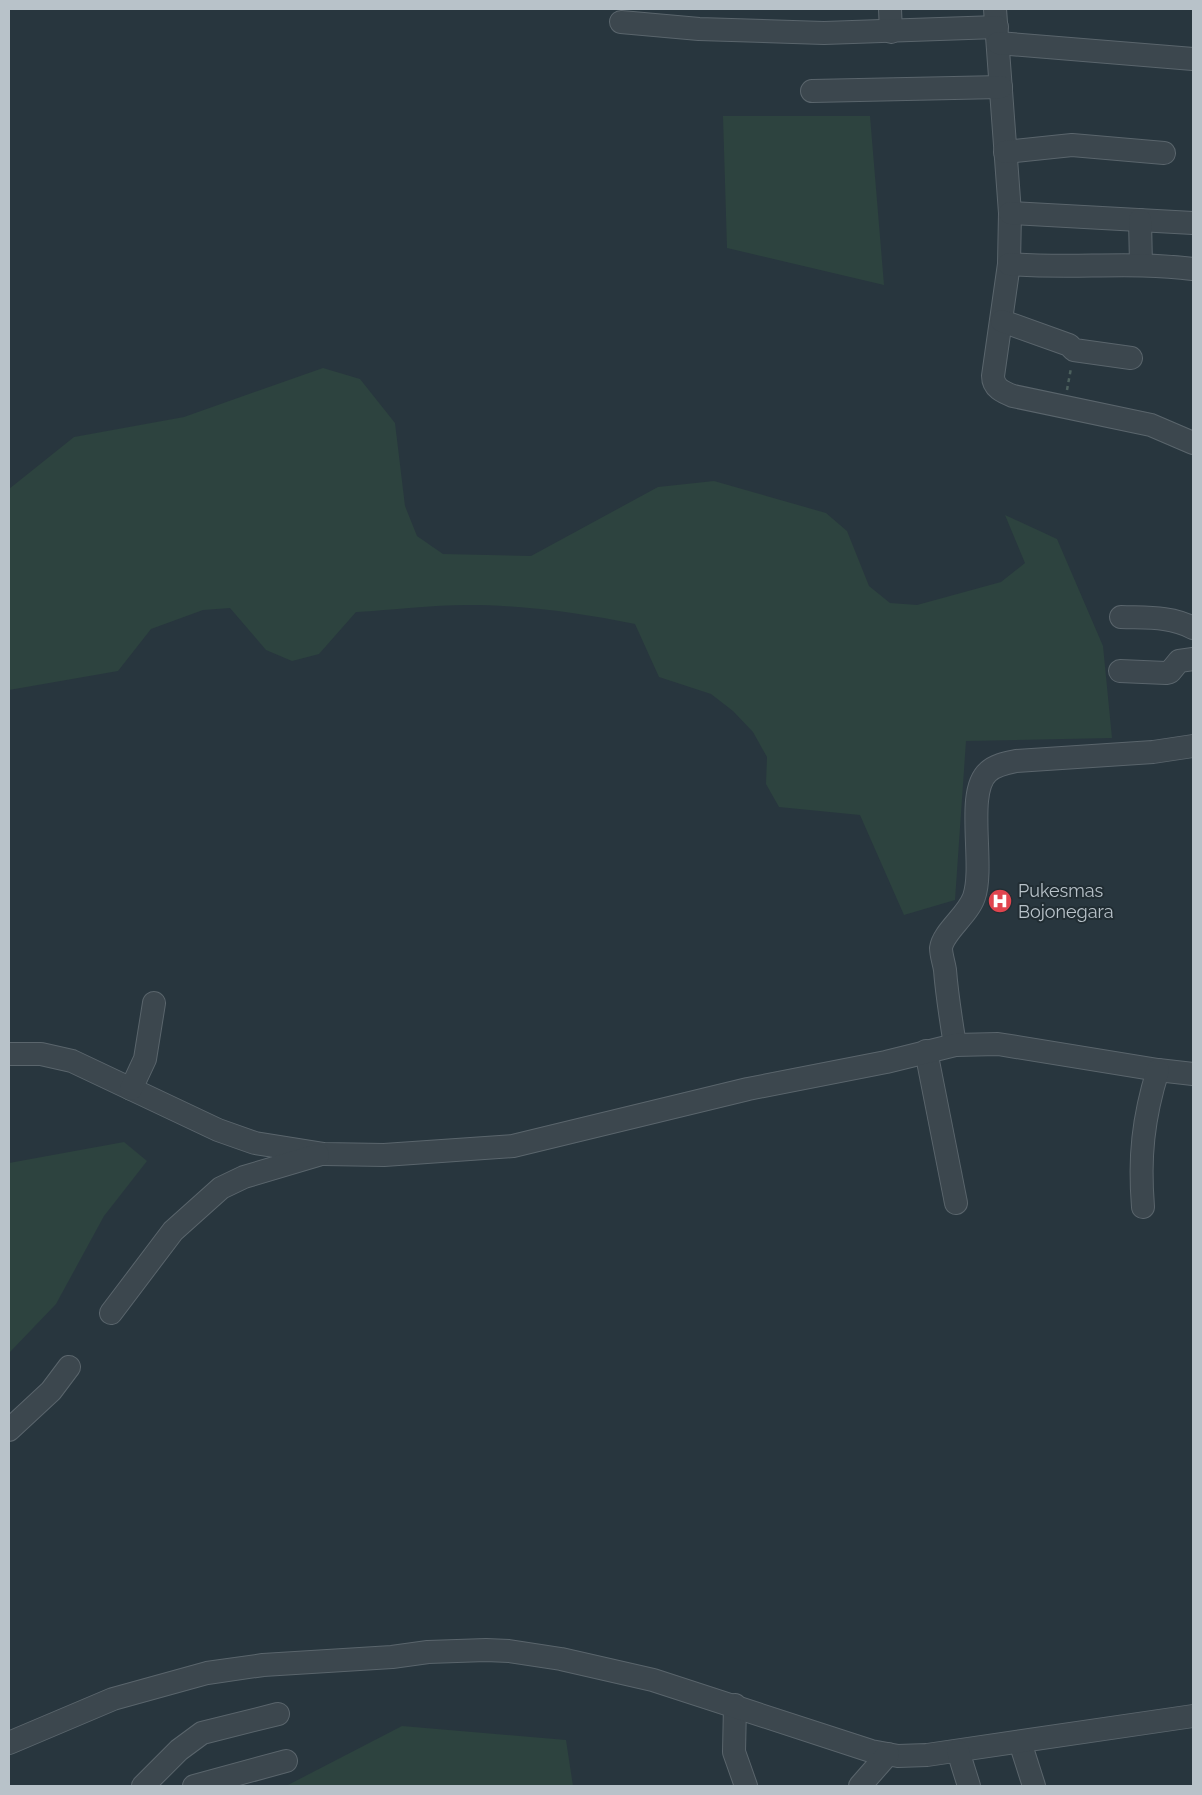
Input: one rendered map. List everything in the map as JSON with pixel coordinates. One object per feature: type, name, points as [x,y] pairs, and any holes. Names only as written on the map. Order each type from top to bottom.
[{"type":"street","points":[[890,9],[891,32]]},
{"type":"street","points":[[621,22],[699,29],[824,34],[997,26],[1193,59]]},
{"type":"street","points":[[997,26],[1010,213],[1009,264],[993,376],[996,387],[1013,396],[1064,405],[1151,425],[1193,443]]},
{"type":"street","points":[[812,91],[1002,87]]},
{"type":"street","points":[[1005,152],[1072,145],[1164,153]]},
{"type":"street","points":[[1010,213],[1193,223]]},
{"type":"street","points":[[1140,220],[1141,265]]},
{"type":"street","points":[[1009,264],[1079,267],[1141,265],[1193,269]]},
{"type":"street","points":[[1002,321],[1069,344],[1074,350],[1131,358]]},
{"type":"street","points":[[1121,617],[1166,619],[1182,622],[1193,628]]},
{"type":"street","points":[[1120,671],[1166,673],[1170,672],[1179,661],[1193,659]]},
{"type":"street","points":[[955,1045],[941,949],[946,936],[967,912],[978,885],[980,862],[977,808],[980,783],[984,776],[996,767],[1016,761],[1153,752],[1193,746]]},
{"type":"street","points":[[131,1089],[146,1059],[154,1003]]},
{"type":"street","points":[[9,1054],[41,1054],[72,1061],[218,1130],[255,1143],[324,1154],[384,1155],[513,1146],[748,1088],[886,1062],[955,1045],[998,1044],[1193,1074]]},
{"type":"street","points":[[926,1051],[956,1203]]},
{"type":"street","points":[[1143,1207],[1141,1161],[1143,1129],[1146,1107],[1158,1070]]},
{"type":"street","points":[[111,1313],[173,1232],[221,1188],[244,1177],[324,1154]]},
{"type":"street","points":[[9,1430],[51,1390],[70,1367]]},
{"type":"street","points":[[9,1744],[113,1699],[207,1673],[263,1665],[392,1657],[428,1652],[486,1650],[527,1653],[653,1680],[871,1751],[888,1754],[911,1756],[958,1751],[1193,1716]]},
{"type":"street","points":[[735,1706],[734,1752],[746,1786]]},
{"type":"street","points":[[142,1786],[179,1750],[202,1733],[278,1714]]},
{"type":"street","points":[[1020,1742],[1034,1786]]},
{"type":"street","points":[[958,1751],[969,1786]]},
{"type":"street","points":[[860,1786],[888,1754]]},
{"type":"street","points":[[194,1786],[286,1762]]},
{"type":"path","points":[[1064,405],[1074,350]]},
{"type":"green space","points":[[723,116],[870,116],[884,285],[727,248]]},
{"type":"green space","points":[[323,368],[360,379],[395,423],[405,506],[417,536],[443,554],[531,556],[658,487],[714,481],[826,513],[847,531],[869,586],[890,603],[917,605],[1001,582],[1025,563],[1005,515],[1057,539],[1103,646],[1112,738],[966,741],[955,900],[904,915],[860,815],[779,807],[766,784],[767,757],[753,732],[733,711],[711,694],[659,677],[635,624],[552,610],[489,605],[440,606],[356,612],[319,654],[292,661],[266,650],[230,608],[203,610],[151,629],[118,671],[9,690],[9,489],[74,437],[184,417]]},
{"type":"green space","points":[[124,1142],[147,1161],[104,1216],[56,1304],[9,1353],[9,1163]]},
{"type":"green space","points":[[402,1726],[566,1740],[573,1786],[286,1786]]},
{"type":"place","name":"Pukesmas Bojonegara","points":[[1000,901]]}]
